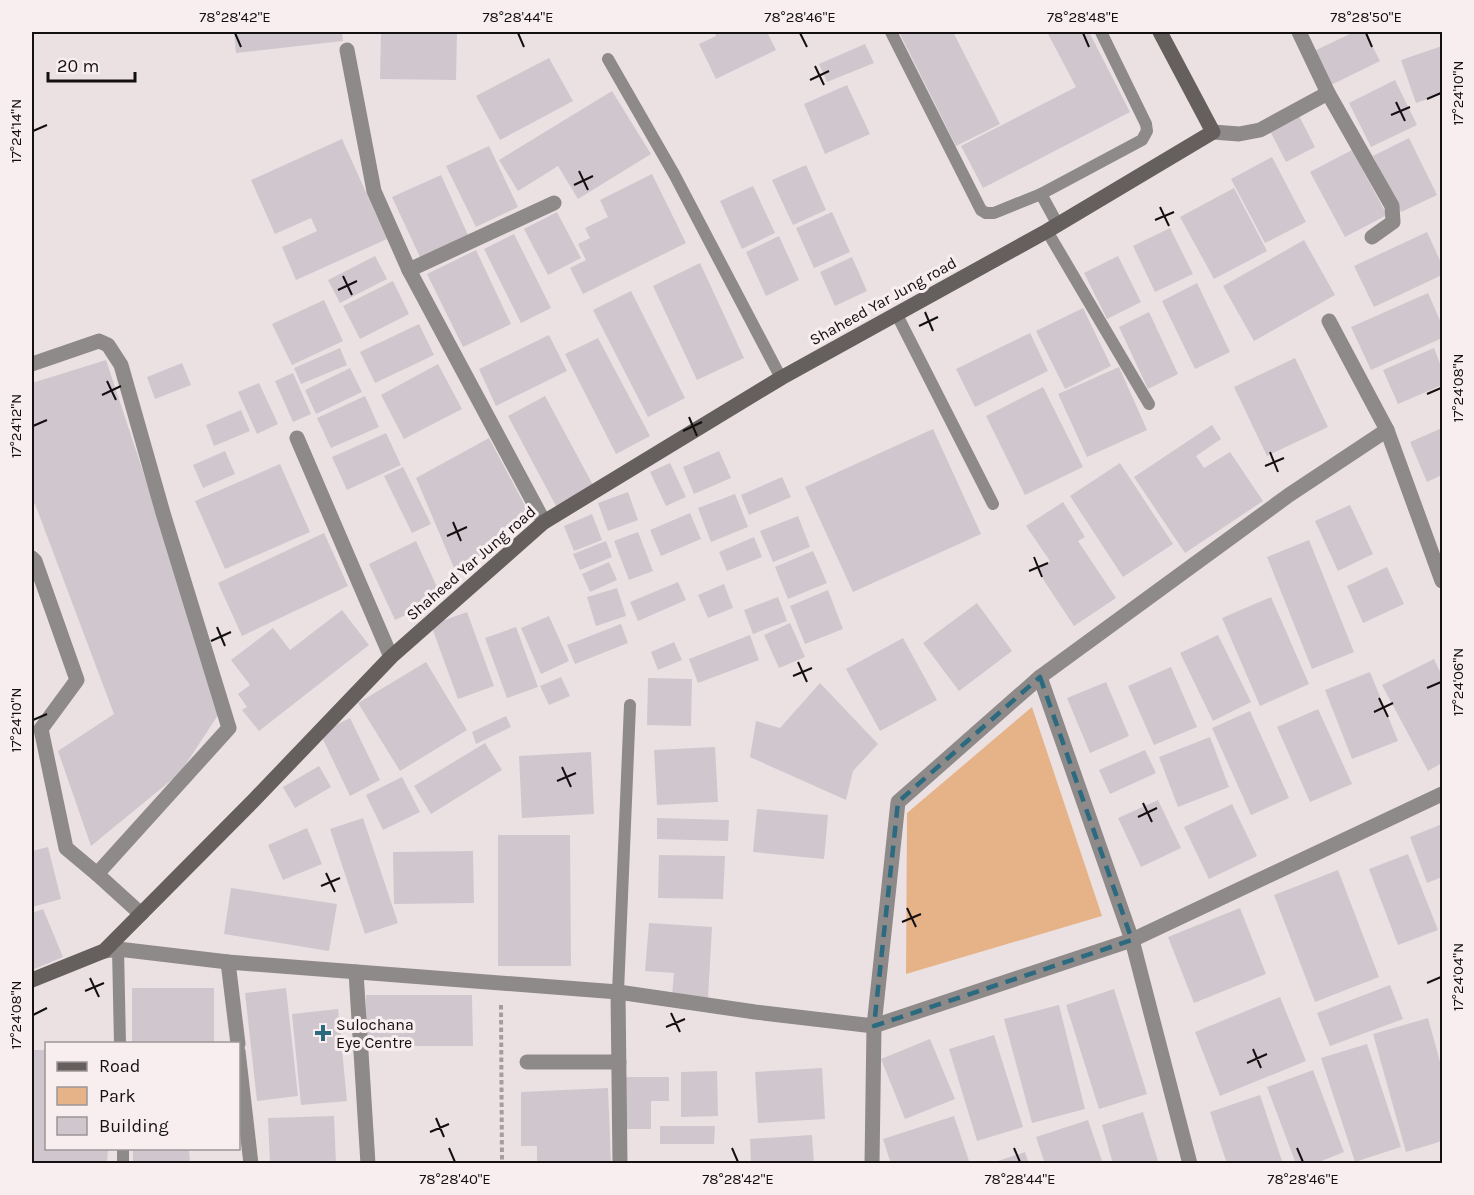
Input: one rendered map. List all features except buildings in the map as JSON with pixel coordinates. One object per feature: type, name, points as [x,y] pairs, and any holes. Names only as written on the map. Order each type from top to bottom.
[{"type":"street","points":[[1160,32],[1213,132],[1239,134],[1260,130],[1328,93]]},
{"type":"street","points":[[1299,32],[1328,93],[1392,206],[1393,222],[1372,237]]},
{"type":"street","points":[[347,50],[374,191],[409,270],[544,522]]},
{"type":"street","name":"Shaheed Yar Jung road","points":[[32,980],[111,950],[141,914],[255,800],[391,657],[544,522],[781,378],[1053,228],[1213,132]]},
{"type":"street","points":[[409,270],[554,203]]},
{"type":"street","points":[[1329,321],[1388,430],[1443,581]]},
{"type":"street","points":[[32,364],[99,341],[108,345],[121,365],[163,513],[229,728],[97,874]]},
{"type":"street","points":[[872,1164],[874,1026],[898,802],[1040,677],[1289,495],[1388,430]]},
{"type":"street","points":[[297,438],[391,657]]},
{"type":"street","points":[[32,558],[77,680],[41,729],[66,848],[141,914]]},
{"type":"street","points":[[1040,677],[1132,940],[1190,1164]]},
{"type":"street","points":[[111,950],[228,962],[618,992],[874,1026],[1132,940],[1443,794]]},
{"type":"street","points":[[228,962],[238,1042]]},
{"type":"street","points":[[356,972],[368,1164]]},
{"type":"street","points":[[618,992],[620,1164]]},
{"type":"street","points":[[527,1062],[619,1062]]},
{"type":"street","points":[[240,1068],[251,1164]]},
{"type":"lane","points":[[891,32],[981,210],[986,213],[994,213],[1041,194],[1142,140],[1147,131],[1146,124],[1101,32]]},
{"type":"lane","points":[[608,59],[674,174],[781,378]]},
{"type":"lane","points":[[1041,194],[1053,228],[1149,404]]},
{"type":"lane","points":[[896,313],[993,504]]},
{"type":"lane","points":[[618,992],[630,705]]},
{"type":"lane","points":[[111,950],[120,1042]]},
{"type":"path","points":[[501,982],[502,1164]]},
{"type":"highlighted area","points":[[1040,677],[1132,940],[874,1026],[898,802]]},
{"type":"green space","points":[[1032,707],[1102,916],[906,974],[907,813]]},
{"type":"place","name":"Sulochana Eye Centre","points":[[323,1033]]}]
